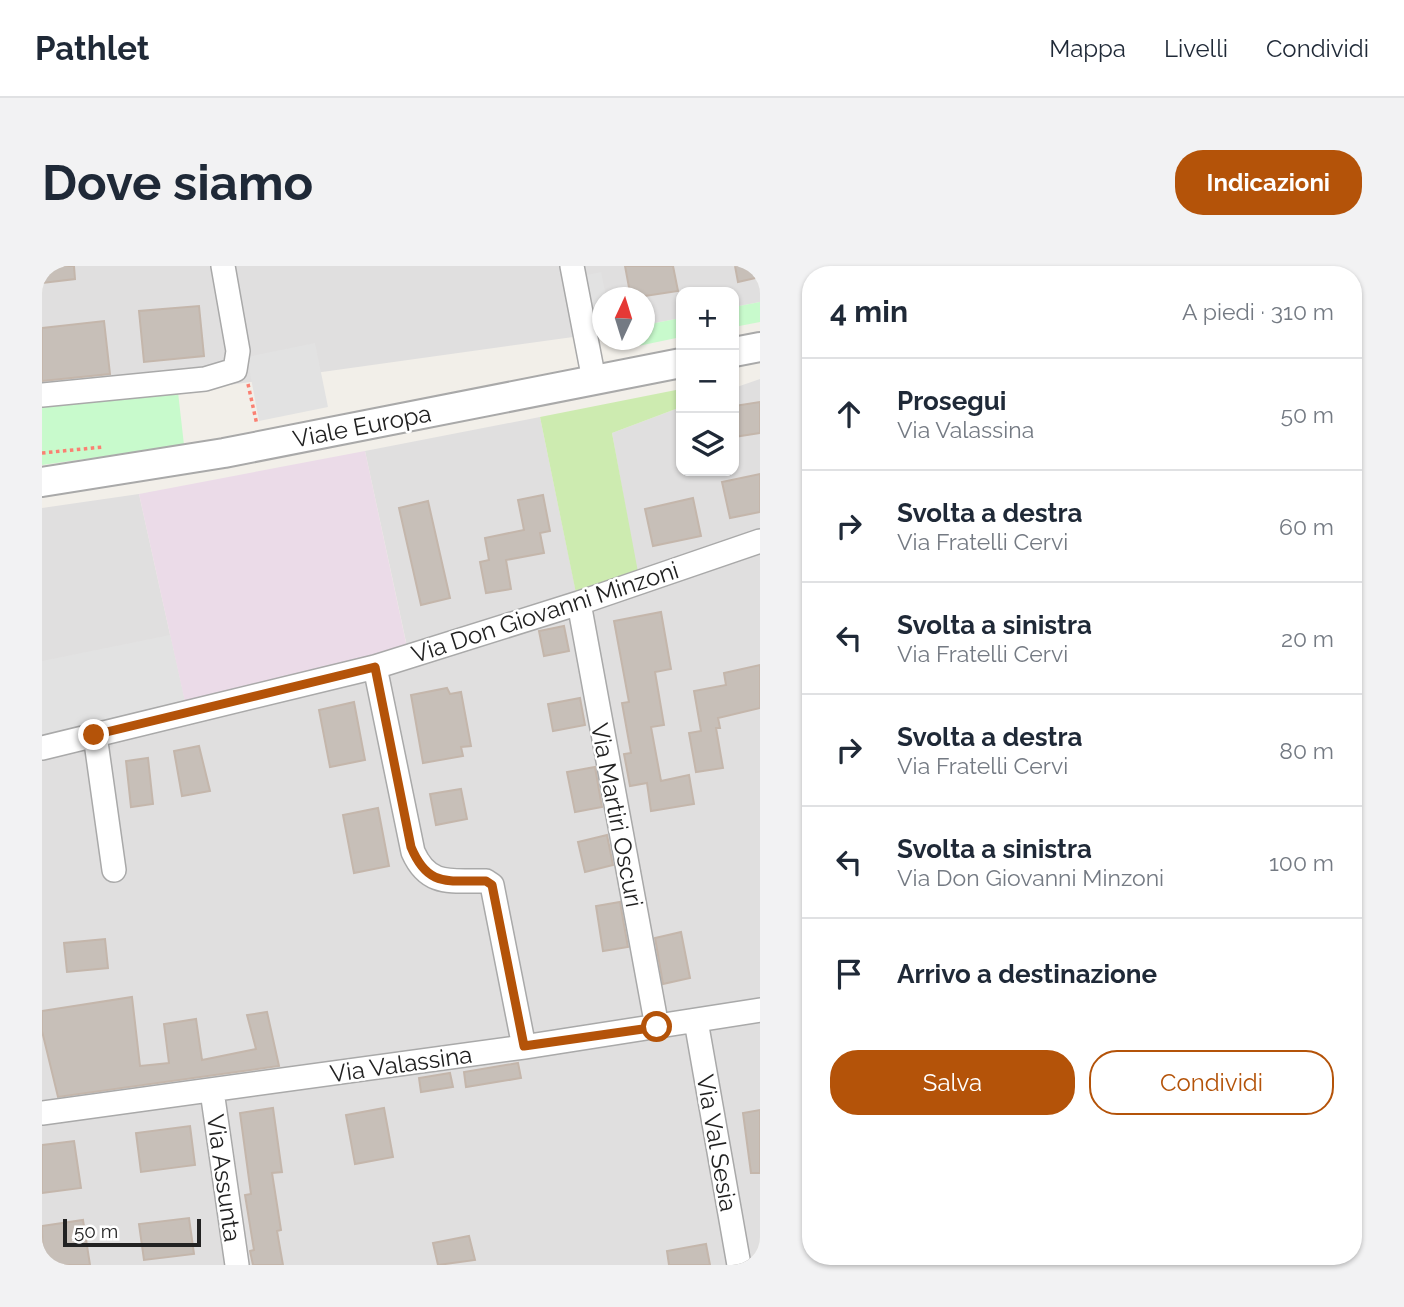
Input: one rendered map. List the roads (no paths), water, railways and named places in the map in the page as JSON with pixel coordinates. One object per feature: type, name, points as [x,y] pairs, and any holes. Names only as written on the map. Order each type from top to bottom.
[{"type":"street","points":[[42,395],[205,379],[235,370],[238,351],[223,266]]},
{"type":"street","points":[[572,266],[594,380]]},
{"type":"street","points":[[739,351],[760,347]]},
{"type":"street","name":"Viale Europa","points":[[42,482],[224,453],[676,364]]},
{"type":"street","name":"Via Don Giovanni Minzoni","points":[[42,748],[375,667],[579,603],[760,541]]},
{"type":"street","name":"Via Martiri Oscuri","points":[[579,603],[657,1027]]},
{"type":"street","points":[[375,667],[411,847],[424,871],[438,880],[486,881],[492,885],[524,1046]]},
{"type":"street","points":[[94,735],[114,870]]},
{"type":"street","name":"Via Valassina","points":[[42,1113],[212,1091],[760,1010]]},
{"type":"street","name":"Via Val Sesia","points":[[696,1021],[739,1265]]},
{"type":"street","name":"Via Assunta","points":[[212,1091],[237,1265]]}]
